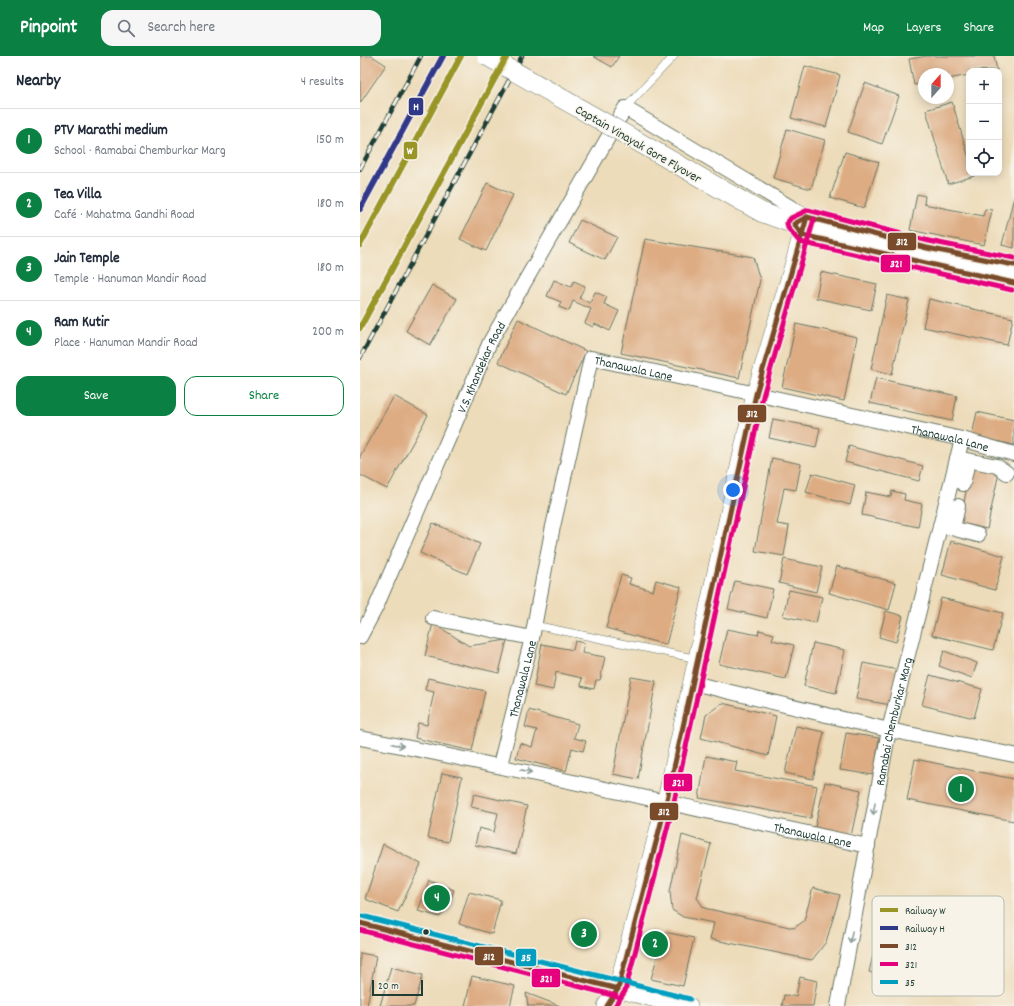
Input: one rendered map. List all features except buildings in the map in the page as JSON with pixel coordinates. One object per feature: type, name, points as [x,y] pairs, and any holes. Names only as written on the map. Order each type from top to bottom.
[{"type":"street","name":"Captain Vinayak Gore Flyover","points":[[487,56],[751,207],[797,224]]},
{"type":"street","points":[[626,108],[797,224],[1014,283]]},
{"type":"street","name":"V.S. Khandekar Road","points":[[360,637],[376,607],[490,342],[626,108]]},
{"type":"street","points":[[797,224],[1014,265]]},
{"type":"street","points":[[607,1006],[618,989],[666,804],[756,394],[797,224]]},
{"type":"street","name":"Thanawala Lane","points":[[500,765],[533,631],[552,531],[591,358],[962,439],[1014,454]]},
{"type":"street","name":"Ramabai Chemburkar Marg","points":[[838,1006],[889,730],[947,527],[963,459],[962,439]]},
{"type":"street","points":[[963,484],[963,459],[997,466],[1007,473]]},
{"type":"street","points":[[958,506],[947,527],[978,535]]},
{"type":"street","points":[[433,618],[533,631]]},
{"type":"street","points":[[693,683],[889,730],[1014,755]]},
{"type":"street","name":"Thanawala Lane","points":[[360,738],[500,765],[666,804],[868,846]]},
{"type":"street","points":[[360,923],[688,1006]]},
{"type":"lane","points":[[626,108],[674,56]]},
{"type":"lane","points":[[533,631],[698,659]]},
{"type":"railway","points":[[360,169],[421,56]]},
{"type":"railway","points":[[360,358],[522,56]]},
{"type":"rail line","name":"H","points":[[360,209],[443,56]]},
{"type":"rail line","name":"W","points":[[360,245],[461,56]]},
{"type":"rail line","name":"W","points":[[360,328],[507,56]]},
{"type":"transit line","name":"321","points":[[1012,290],[800,242],[788,228],[787,223],[791,218],[808,210],[929,241],[1014,258]]},
{"type":"transit line","name":"312","points":[[1014,265],[927,248],[807,217],[794,224],[802,235],[1014,283]]},
{"type":"transit line","name":"312","points":[[607,1006],[618,989],[666,804],[756,394],[807,217]]},
{"type":"transit line","name":"321","points":[[615,1006],[625,991],[673,806],[763,396],[814,219]]},
{"type":"transit line","name":"35","points":[[362,916],[690,999]]},
{"type":"transit line","name":"312","points":[[360,923],[618,989]]},
{"type":"transit line","name":"321","points":[[360,930],[616,996]]},
{"type":"place","name":"PTV Marathi medium","points":[[961,789]]},
{"type":"place","name":"Ram Kutir","points":[[437,898]]},
{"type":"place","name":"Jain Temple","points":[[584,934]]},
{"type":"place","name":"Tea Villa","points":[[655,944]]}]
